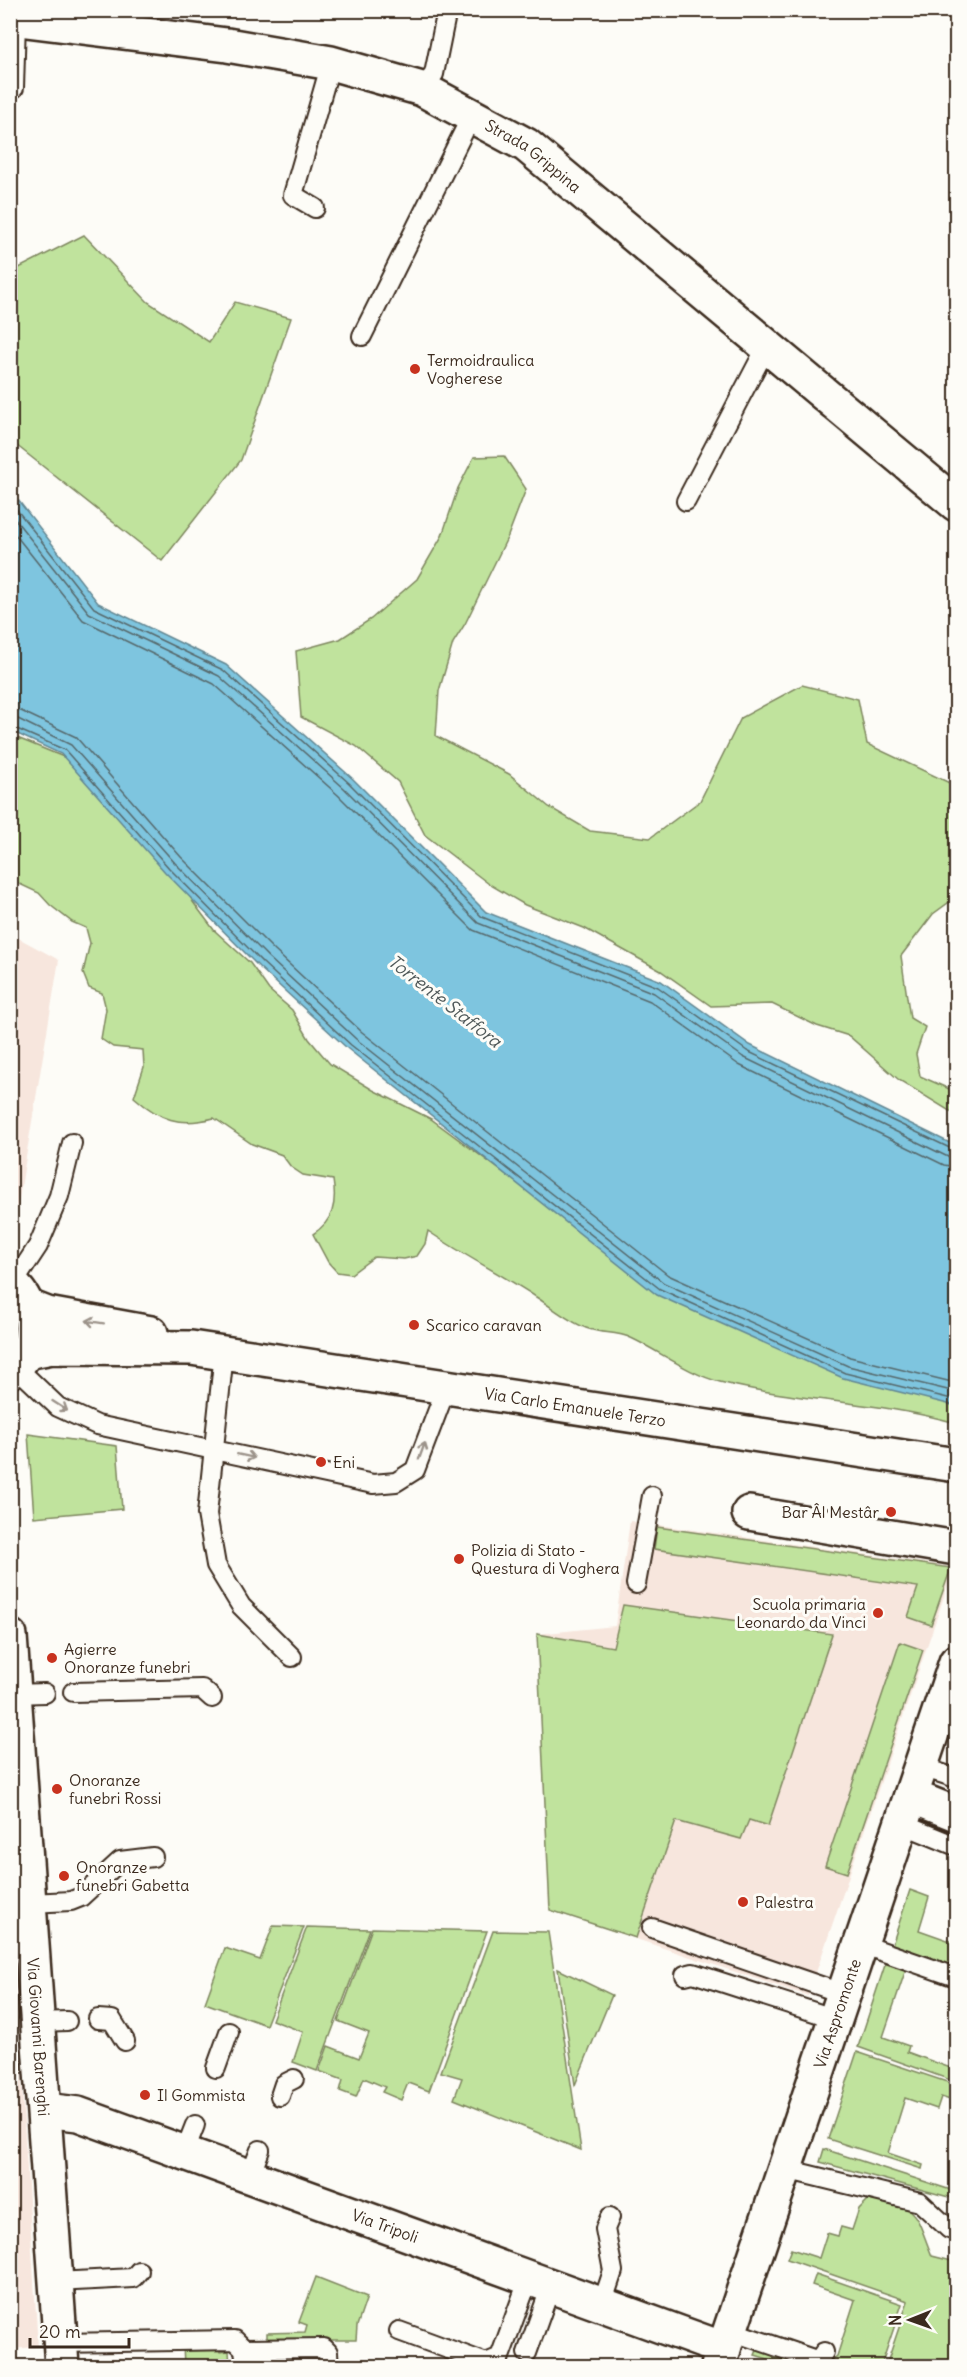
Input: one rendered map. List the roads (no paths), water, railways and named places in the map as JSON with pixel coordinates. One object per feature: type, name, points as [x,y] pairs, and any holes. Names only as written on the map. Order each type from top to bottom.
[{"type":"street","name":"Strada Grippina","points":[[13,19],[227,45],[331,63],[422,89],[526,145],[957,504]]},
{"type":"street","name":"Via Carlo Emanuele Terzo","points":[[18,1291],[47,1314],[160,1335],[191,1348]]},
{"type":"street","points":[[18,1291],[32,1338],[18,1363]]},
{"type":"street","name":"Via Carlo Emanuele Terzo","points":[[18,1363],[52,1347],[191,1348],[957,1465]]},
{"type":"street","points":[[748,1513],[957,1548]]},
{"type":"street","name":"Via Giovanni Barenghi","points":[[10,1636],[30,1694],[24,1907],[53,2021],[45,2110],[61,2355]]},
{"type":"street","name":"Via Aspromonte","points":[[723,2355],[957,1662]]},
{"type":"street","points":[[912,1796],[957,1814]]},
{"type":"street","name":"Via Tripoli","points":[[45,2110],[78,2114],[190,2139],[255,2163],[540,2282],[602,2304],[723,2355]]},
{"type":"lane","points":[[422,89],[434,74],[447,10]]},
{"type":"lane","points":[[13,19],[14,88]]},
{"type":"lane","points":[[315,208],[293,195],[331,63]]},
{"type":"lane","points":[[362,336],[472,115]]},
{"type":"lane","points":[[686,501],[767,346]]},
{"type":"lane","points":[[18,1291],[59,1196],[72,1143]]},
{"type":"lane","points":[[224,1353],[207,1514],[216,1565],[241,1606],[292,1657]]},
{"type":"lane","points":[[18,1363],[58,1407],[97,1425],[373,1484],[396,1482],[415,1470],[447,1386]]},
{"type":"lane","points":[[636,1584],[652,1496]]},
{"type":"lane","points":[[73,1692],[202,1689],[212,1698]]},
{"type":"lane","points":[[957,1778],[912,1796],[957,1846]]},
{"type":"lane","points":[[24,1907],[71,1901],[81,1897],[120,1860],[153,1857]]},
{"type":"lane","points":[[652,1928],[840,2007]]},
{"type":"lane","points":[[861,1944],[957,1977]]},
{"type":"lane","points":[[685,1975],[693,1973],[840,2007]]},
{"type":"lane","points":[[98,2019],[112,2020],[125,2041]]},
{"type":"lane","points":[[216,2068],[230,2032]]},
{"type":"lane","points":[[280,2096],[284,2084],[294,2079]]},
{"type":"lane","points":[[785,2169],[920,2202],[949,2229],[957,2231]]},
{"type":"lane","points":[[602,2304],[613,2271],[605,2229],[610,2217]]},
{"type":"lane","points":[[57,2282],[134,2278],[139,2271]]},
{"type":"lane","points":[[399,2331],[486,2363],[500,2357],[540,2282]]},
{"type":"lane","points":[[527,2353],[540,2282]]},
{"type":"lane","points":[[61,2355],[235,2340],[245,2358],[324,2348],[328,2352],[329,2367]]},
{"type":"lane","points":[[723,2355],[813,2359],[820,2358],[824,2352]]},
{"type":"water","name":"Torrente Staffora","points":[[11,491],[98,603],[226,665],[353,779],[486,912],[661,981],[750,1045],[956,1146],[956,1406],[843,1378],[657,1295],[348,1049],[259,967],[165,872],[61,754],[11,731]]},
{"type":"place","name":"Termoidraulica Vogherese","points":[[415,369]]},
{"type":"place","name":"Scarico caravan","points":[[414,1325]]},
{"type":"place","name":"Eni","points":[[321,1462]]},
{"type":"place","name":"Bar Âl Mestâr","points":[[891,1512]]},
{"type":"place","name":"Polizia di Stato - Questura di Voghera","points":[[459,1559]]},
{"type":"place","name":"Scuola primaria Leonardo da Vinci","points":[[878,1613]]},
{"type":"place","name":"Agierre Onoranze funebri","points":[[52,1658]]},
{"type":"place","name":"Onoranze funebri Rossi","points":[[57,1789]]},
{"type":"place","name":"Onoranze funebri Gabetta","points":[[64,1876]]},
{"type":"place","name":"Palestra","points":[[743,1902]]},
{"type":"place","name":"Il Gommista","points":[[145,2095]]}]
